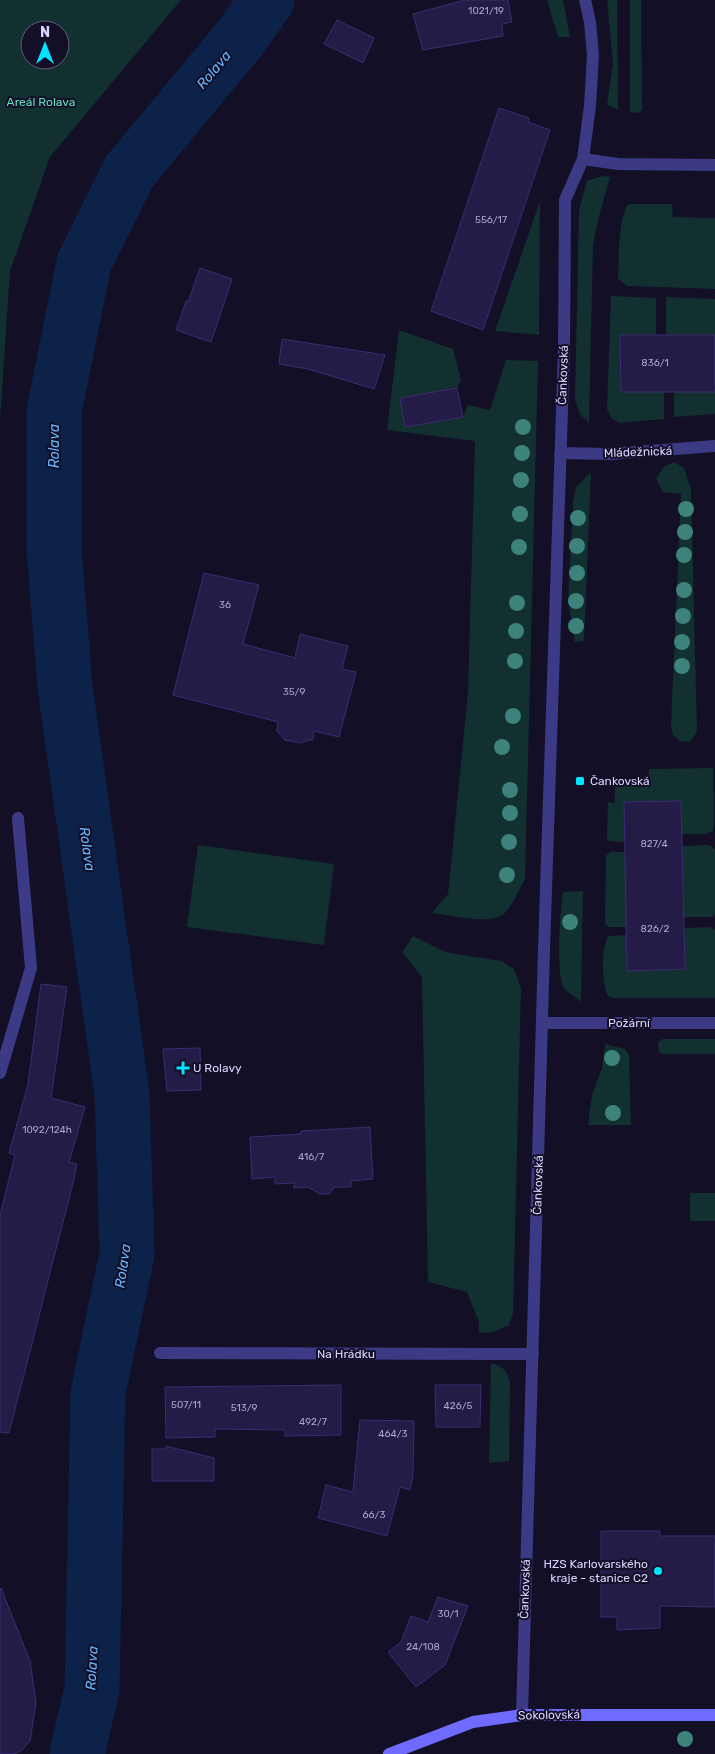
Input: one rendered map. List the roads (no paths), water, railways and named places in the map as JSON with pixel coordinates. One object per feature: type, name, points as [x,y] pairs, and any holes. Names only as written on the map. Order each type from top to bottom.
[{"type":"street","name":"Čankovská","points":[[522,1714],[564,350],[565,200],[583,159],[590,106],[593,55],[590,22],[585,0]]},
{"type":"street","points":[[583,159],[618,164],[715,165]]},
{"type":"street","name":"Mládežnická","points":[[560,453],[610,454],[715,446]]},
{"type":"street","points":[[0,1073],[31,968],[18,818]]},
{"type":"street","name":"Požární","points":[[542,1023],[715,1023]]},
{"type":"street","name":"Na Hrádku","points":[[160,1353],[533,1354]]},
{"type":"street","name":"Sokolovská","points":[[389,1754],[473,1722],[522,1714],[715,1715]]},
{"type":"waterway","name":"Rolava","points":[[77,1754],[92,1689],[98,1393],[127,1254],[122,1094],[65,687],[54,549],[54,411],[84,263],[129,172],[241,37],[267,0]]},
{"type":"place","name":"Čankovská","points":[[580,781]]},
{"type":"place","name":"U Rolavy","points":[[183,1068]]},
{"type":"place","name":"HZS Karlovarského kraje - stanice C2","points":[[658,1571]]},
{"type":"park label","name":"Areál Rolava","points":[[41,102]]}]
